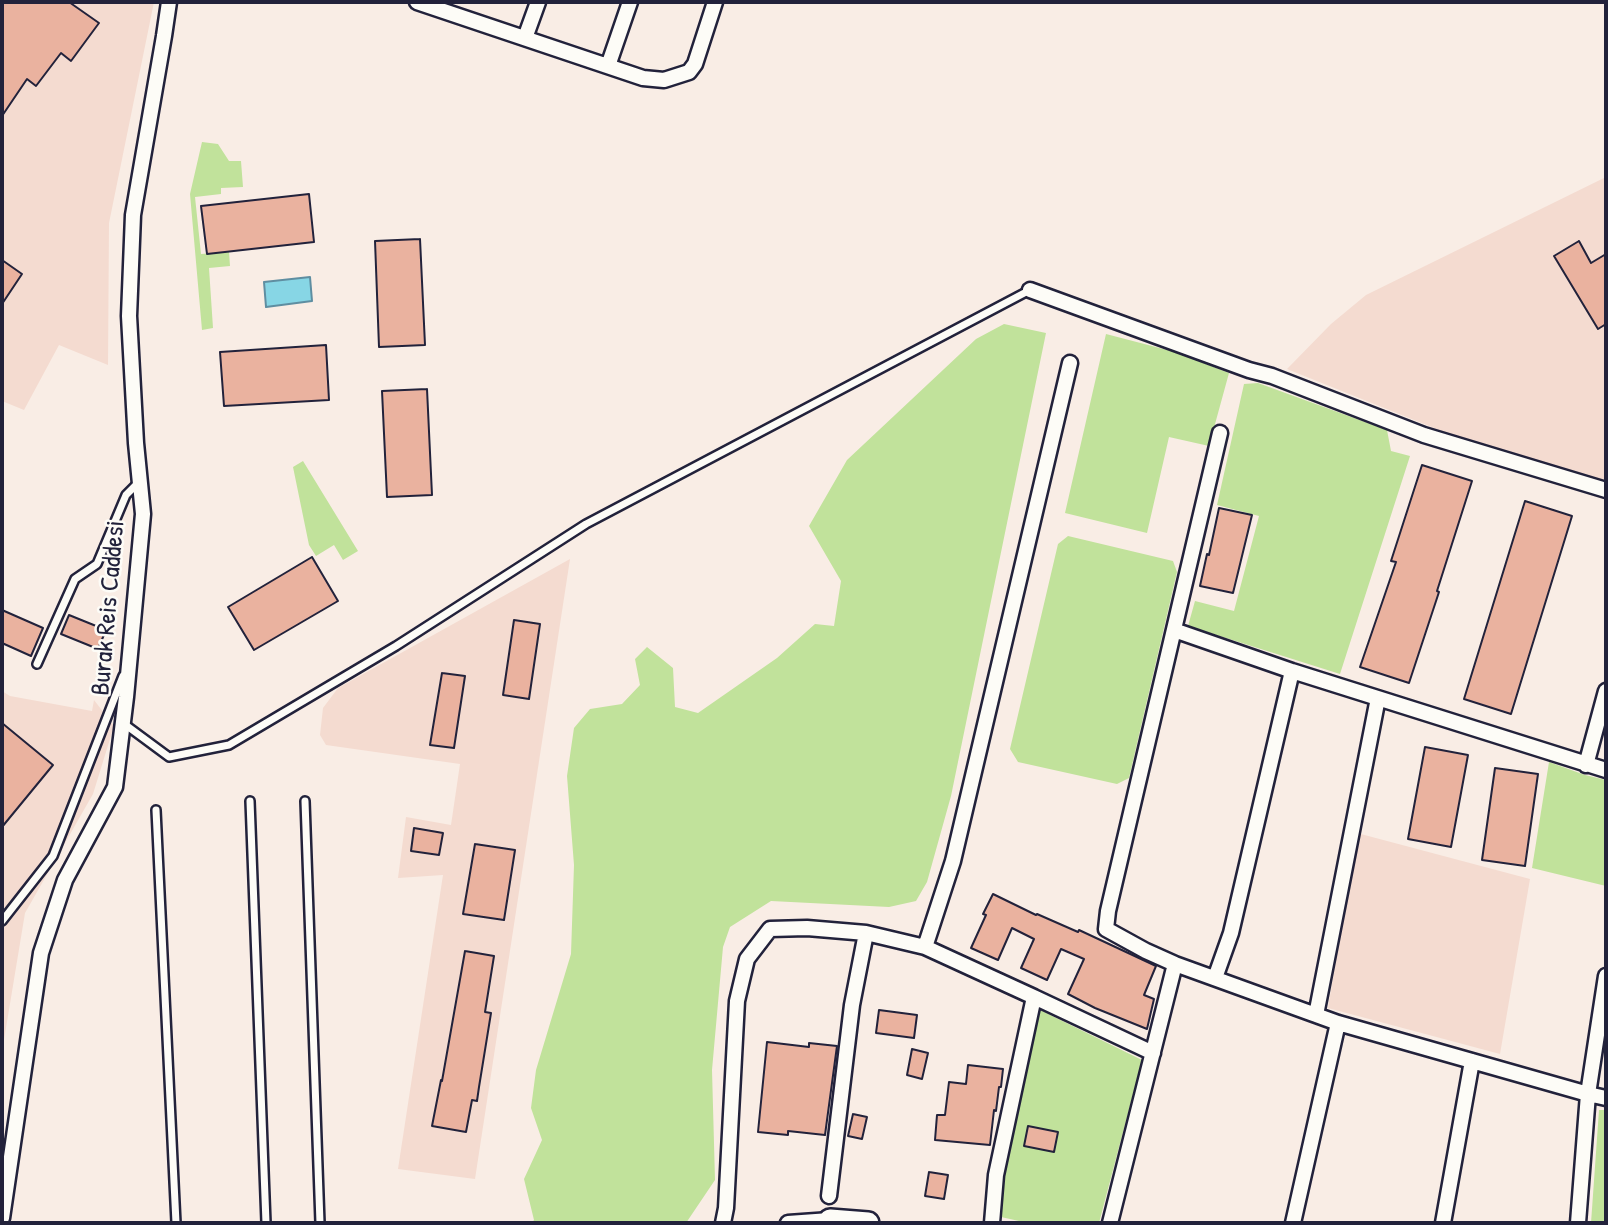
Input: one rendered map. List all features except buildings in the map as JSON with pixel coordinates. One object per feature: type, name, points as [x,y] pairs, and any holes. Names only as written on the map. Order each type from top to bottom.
[{"type":"street","name":"Burak Reis Caddesi","points":[[3,1211],[41,953],[65,880],[115,787],[143,514],[129,316],[133,215],[169,2]]},
{"type":"street","points":[[416,2],[443,6],[525,38],[643,78],[664,80],[689,72],[695,64],[715,2]]},
{"type":"street","points":[[525,38],[537,2]]},
{"type":"street","points":[[608,66],[630,2]]},
{"type":"street","points":[[1030,290],[1272,376],[1424,435],[1606,490]]},
{"type":"street","points":[[925,947],[953,861],[1070,363]]},
{"type":"street","points":[[1220,433],[1106,929],[1175,964],[1316,1016],[1606,1098]]},
{"type":"street","points":[[1174,630],[1292,671],[1606,770]]},
{"type":"street","points":[[1215,978],[1231,933],[1292,671]]},
{"type":"street","points":[[1586,765],[1606,691]]},
{"type":"street","points":[[1316,1016],[1378,698]]},
{"type":"street","points":[[723,1223],[737,1001],[747,959],[770,929],[807,928],[866,933],[925,947],[1153,1053]]},
{"type":"street","points":[[829,1196],[852,1005],[866,933]]},
{"type":"street","points":[[1110,1223],[1175,964]]},
{"type":"street","points":[[1578,1223],[1588,1094],[1606,975]]},
{"type":"street","points":[[992,1223],[996,1175],[1034,998]]},
{"type":"street","points":[[1293,1223],[1338,1023]]},
{"type":"street","points":[[1443,1223],[1472,1061]]},
{"type":"street","points":[[788,1223],[830,1220],[868,1223]]},
{"type":"lane","points":[[123,723],[169,757],[229,745],[396,646],[586,524],[1030,290]]},
{"type":"lane","points":[[37,664],[75,579],[97,564],[126,495],[140,481]]},
{"type":"lane","points":[[2,921],[53,856],[130,660]]},
{"type":"lane","points":[[250,801],[266,1223]]},
{"type":"lane","points":[[305,801],[320,1223]]},
{"type":"lane","points":[[156,810],[176,1223]]},
{"type":"shaded area","points":[[2,2],[154,2],[109,223],[108,365],[59,345],[24,410],[2,401]]},
{"type":"shaded area","points":[[1606,177],[1606,483],[1449,434],[1287,369],[1331,324],[1366,295]]},
{"type":"shaded area","points":[[570,559],[475,1179],[398,1169],[443,875],[398,878],[406,817],[451,825],[460,764],[326,745],[320,735],[323,708],[338,688]]},
{"type":"shaded area","points":[[2,691],[10,696],[92,711],[94,700],[114,726],[93,794],[25,913],[2,1052]]},
{"type":"shaded area","points":[[1357,833],[1530,879],[1500,1054],[1328,1008]]},
{"type":"green space","points":[[202,142],[218,144],[229,161],[241,161],[243,187],[221,188],[221,194],[195,197],[201,254],[229,252],[230,266],[209,268],[213,328],[202,330],[190,194]]},
{"type":"green space","points":[[1004,324],[1046,333],[951,796],[927,882],[916,901],[889,907],[771,901],[730,927],[723,947],[712,1070],[715,1180],[686,1223],[532,1223],[534,1220],[524,1179],[542,1140],[531,1108],[536,1070],[571,954],[574,865],[567,776],[574,728],[590,709],[622,704],[640,685],[635,659],[647,647],[673,668],[675,707],[698,713],[777,658],[815,624],[834,626],[841,581],[809,526],[847,460],[976,339]]},
{"type":"green space","points":[[1106,334],[1175,352],[1229,373],[1209,446],[1169,437],[1147,533],[1065,513]]},
{"type":"green space","points":[[1258,383],[1387,430],[1391,451],[1410,456],[1340,674],[1188,626],[1195,601],[1234,611],[1259,516],[1217,505],[1244,384]]},
{"type":"green space","points":[[303,461],[358,551],[343,560],[334,545],[316,556],[309,545],[293,467]]},
{"type":"green space","points":[[1068,536],[1173,561],[1177,572],[1129,778],[1117,784],[1018,762],[1010,749],[1058,544]]},
{"type":"green space","points":[[1549,762],[1606,780],[1606,886],[1532,868]]},
{"type":"green space","points":[[1038,1009],[1142,1060],[1099,1223],[1028,1223],[1001,1217],[1004,1179]]},
{"type":"green space","points":[[1599,1110],[1606,1110],[1606,1223],[1591,1223]]},
{"type":"water","points":[[310,277],[312,301],[266,307],[264,282]]}]
